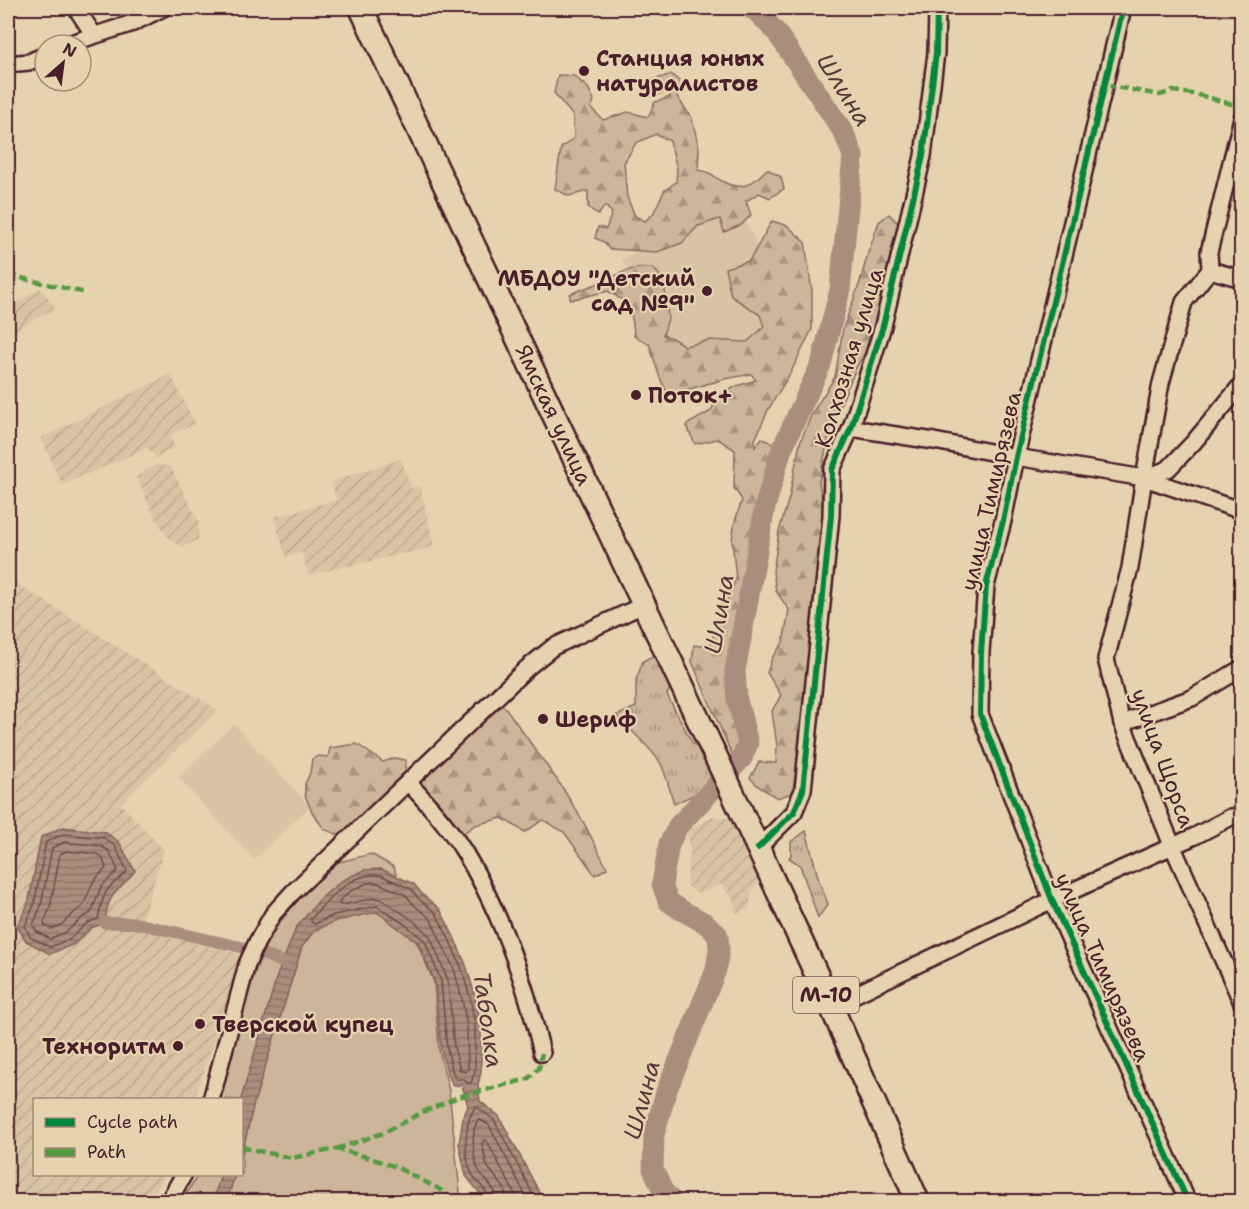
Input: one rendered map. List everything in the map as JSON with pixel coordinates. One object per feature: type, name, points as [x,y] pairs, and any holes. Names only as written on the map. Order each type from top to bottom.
[{"type":"highway","name":"Ямская улица","points":[[361,8],[758,848]]},
{"type":"highway","name":"М-10","points":[[758,848],[918,1202]]},
{"type":"street","points":[[76,8],[94,35],[133,22],[163,8]]},
{"type":"street","name":"Колхозная улица","points":[[758,848],[794,812],[803,790],[830,527],[832,470],[851,428],[883,326],[923,156],[936,53],[937,8]]},
{"type":"street","name":"улица Тимирязева","points":[[1124,8],[986,586],[981,652],[980,714],[1052,900],[1188,1202]]},
{"type":"street","points":[[8,64],[33,60]]},
{"type":"street","points":[[1242,118],[1209,252],[1210,270],[1242,279]]},
{"type":"street","name":"улица Щорса","points":[[1210,270],[1185,302],[1161,383],[1130,568],[1106,659],[1122,723],[1172,845],[1242,1002]]},
{"type":"street","points":[[1144,478],[1168,469],[1242,384]]},
{"type":"street","points":[[851,428],[1144,478],[1242,511]]},
{"type":"street","points":[[212,1098],[247,964],[273,914],[292,893],[527,668],[554,647],[644,605]]},
{"type":"street","points":[[1122,723],[1192,698],[1242,668]]},
{"type":"street","points":[[408,782],[464,852],[500,921],[536,1023],[542,1053]]},
{"type":"street","points":[[831,1006],[1052,900],[1231,818],[1242,816]]},
{"type":"street","points":[[168,1202],[183,1176]]},
{"type":"shaded area","name":"МБДОУ \"Детский сад №9\"","points":[[740,207],[791,323],[673,375],[622,259]]},
{"type":"shaded area","points":[[40,288],[56,308],[8,334],[8,308]]},
{"type":"shaded area","points":[[171,374],[195,424],[170,435],[175,447],[156,458],[148,448],[62,485],[41,438]]},
{"type":"shaded area","points":[[401,459],[411,488],[420,486],[434,547],[308,575],[302,552],[286,558],[274,517],[336,500],[332,481]]},
{"type":"shaded area","points":[[156,465],[170,466],[199,521],[198,540],[183,547],[169,539],[155,517],[136,477]]},
{"type":"shaded area","points":[[8,578],[218,710],[121,804],[164,850],[139,930],[240,954],[195,1098],[33,1098],[33,1176],[165,1176],[149,1201],[8,1201]]},
{"type":"shaded area","points":[[234,724],[310,806],[254,860],[178,777]]},
{"type":"shaded area","points":[[712,816],[731,819],[737,836],[762,876],[752,892],[749,908],[736,913],[733,899],[721,884],[704,892],[695,893],[686,884],[690,854],[687,831]]},
{"type":"green space","points":[[671,74],[679,81],[677,97],[692,118],[699,148],[698,170],[727,184],[740,186],[757,179],[767,169],[781,177],[784,189],[770,198],[759,193],[746,201],[751,215],[741,225],[724,232],[720,219],[698,226],[682,243],[657,252],[609,249],[604,242],[595,238],[598,227],[606,229],[612,213],[605,206],[598,215],[588,207],[588,191],[569,196],[555,189],[561,148],[574,138],[573,116],[554,93],[558,75],[574,76],[588,88],[594,100],[591,108],[603,120],[628,112],[648,117],[655,102],[670,97],[670,90],[654,96],[641,96],[648,82]],"holes":[[[656,134],[670,141],[677,169],[676,182],[664,191],[653,214],[645,221],[635,216],[627,197],[624,163],[636,143]]]},
{"type":"green space","points":[[889,214],[898,223],[898,242],[870,345],[857,366],[831,426],[819,482],[826,527],[811,634],[803,735],[792,793],[777,798],[750,778],[759,762],[776,763],[777,746],[772,711],[781,695],[767,673],[772,658],[783,643],[789,610],[776,591],[773,572],[779,531],[789,498],[800,443],[812,413],[835,377],[843,329],[868,253],[879,222]]},
{"type":"green space","points":[[772,221],[788,226],[805,242],[812,291],[812,329],[792,370],[768,410],[755,440],[755,447],[762,438],[775,445],[752,537],[730,661],[727,688],[744,742],[733,757],[692,662],[694,645],[710,647],[716,626],[736,579],[732,540],[742,500],[734,488],[735,450],[718,439],[695,444],[686,425],[711,411],[719,395],[756,380],[751,374],[668,395],[649,344],[634,336],[629,304],[608,291],[570,300],[570,294],[626,271],[653,268],[664,280],[668,319],[663,335],[685,346],[710,340],[747,342],[764,327],[760,315],[731,296],[725,268],[749,261]]},
{"type":"green space","points":[[656,654],[672,684],[667,695],[693,744],[706,750],[716,775],[704,790],[674,804],[661,764],[647,746],[616,716],[636,707],[636,680],[643,661]]},
{"type":"green space","points":[[499,704],[505,707],[562,787],[607,868],[595,875],[564,832],[543,820],[525,832],[502,818],[475,825],[458,837],[416,784]]},
{"type":"green space","points":[[357,744],[383,762],[395,758],[406,760],[405,777],[344,832],[336,834],[324,829],[312,812],[305,795],[305,784],[310,773],[312,759],[318,756],[328,757],[330,748]]},
{"type":"green space","points":[[806,831],[819,881],[828,904],[818,918],[800,865],[789,858],[791,842]]},
{"type":"green space","points":[[371,854],[394,867],[410,927],[434,982],[439,1050],[449,1091],[461,1201],[181,1202],[197,1176],[243,1176],[243,1098],[219,1098],[246,997],[268,937],[331,864]]},
{"type":"water","points":[[63,827],[105,832],[119,842],[135,871],[111,899],[105,923],[91,928],[74,944],[50,954],[26,941],[17,926],[28,904],[41,837]]},
{"type":"water","points":[[381,869],[414,884],[440,909],[466,965],[481,1024],[481,1072],[478,1085],[480,1101],[499,1116],[544,1201],[486,1201],[466,1176],[459,1144],[463,1118],[468,1106],[462,1085],[453,1086],[447,1072],[441,1049],[435,983],[419,944],[377,912],[336,921],[314,931],[302,947],[254,1103],[243,1150],[241,1098],[277,976],[296,928],[320,899],[343,880],[364,870]]},
{"type":"water","points":[[220,1176],[235,1176],[227,1201],[213,1201]]},
{"type":"waterway","name":"Шлина","points":[[673,1202],[663,1191],[653,1169],[654,1135],[666,1092],[716,970],[719,949],[718,935],[705,923],[668,901],[662,884],[669,844],[678,826],[742,758],[748,743],[737,700],[735,671],[765,507],[781,451],[821,364],[840,290],[853,156],[844,133],[777,33],[756,11],[750,8]]},
{"type":"waterway","points":[[105,923],[135,923],[245,948]]},
{"type":"waterway","points":[[263,954],[282,962]]},
{"type":"marked path","points":[[1105,85],[1160,95],[1173,91],[1199,95],[1242,107]]},
{"type":"marked path","points":[[8,275],[86,293]]},
{"type":"marked path","points":[[336,1149],[383,1133],[458,1097],[528,1079],[539,1068],[542,1053]]},
{"type":"marked path","points":[[243,1146],[292,1158],[336,1149],[367,1157],[396,1167],[439,1189],[457,1202]]},
{"type":"cycle path","points":[[758,848],[794,812],[803,790],[831,516],[832,470],[851,428],[883,326],[923,156],[936,53],[937,8]]},
{"type":"cycle path","points":[[1123,8],[986,586],[981,652],[980,714],[1052,900],[1188,1202]]},
{"type":"place","name":"Станция юных натуралистов","points":[[584,71]]},
{"type":"place","name":"МБДОУ \"Детский сад №9\"","points":[[707,291]]},
{"type":"place","name":"Поток+","points":[[636,395]]},
{"type":"place","name":"Шериф","points":[[543,719]]},
{"type":"place","name":"Тверской купец","points":[[200,1024]]},
{"type":"place","name":"Техноритм","points":[[178,1046]]},
{"type":"water label","name":"Таболка","points":[[488,1020]]}]
